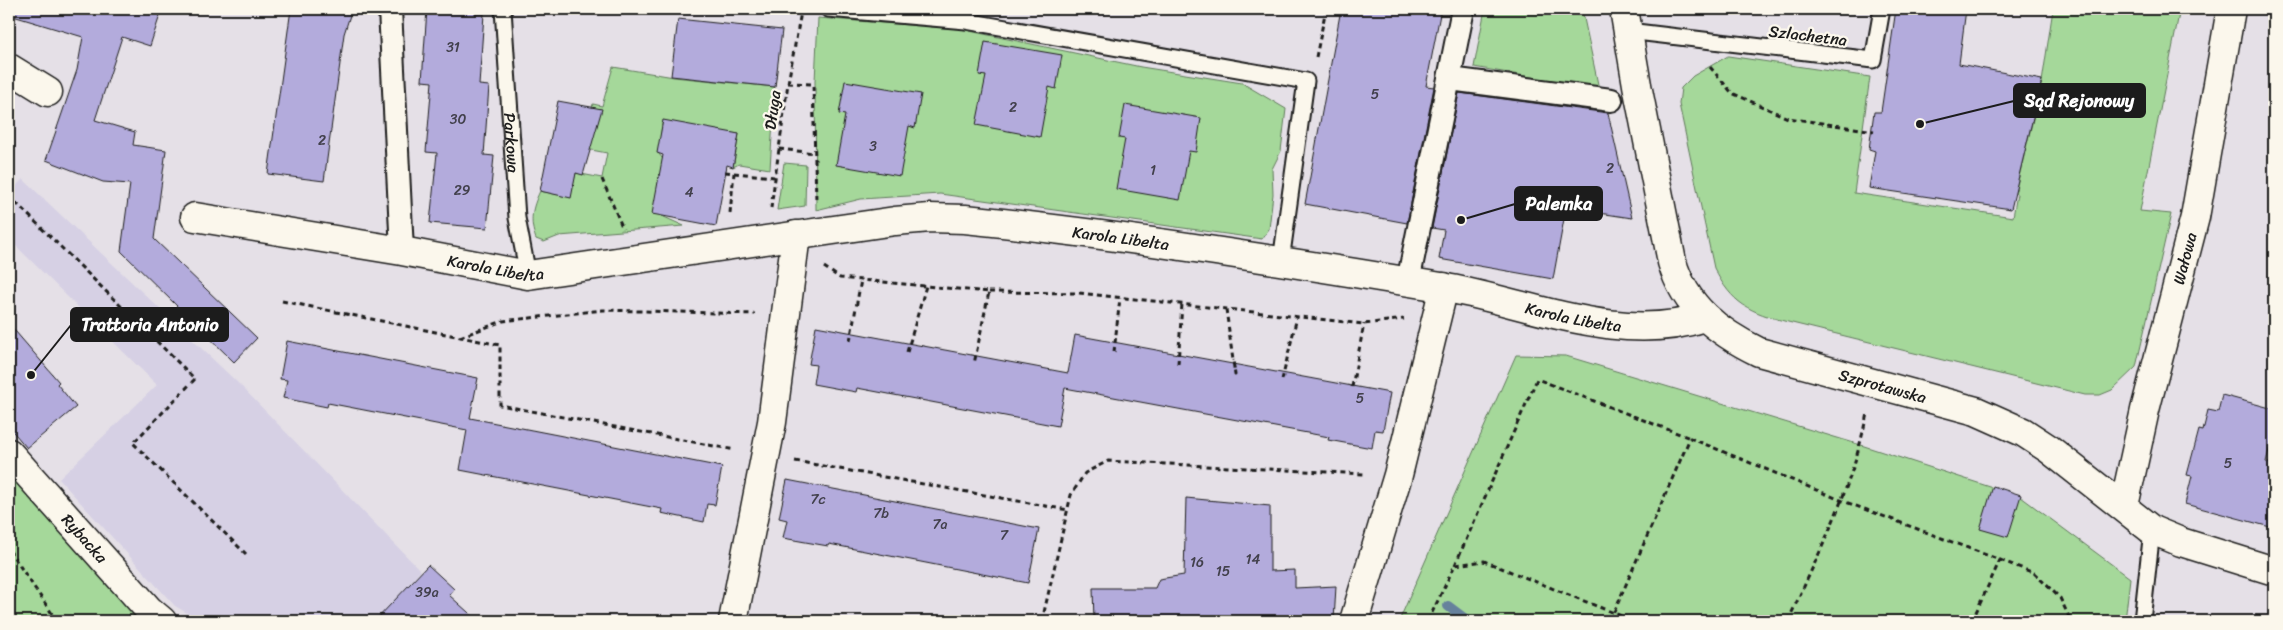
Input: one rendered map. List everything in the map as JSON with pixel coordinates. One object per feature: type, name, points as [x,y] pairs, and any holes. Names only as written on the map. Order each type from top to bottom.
[{"type":"street","points":[[390,9],[402,251]]},
{"type":"street","points":[[1408,282],[1463,9]]},
{"type":"street","name":"Wałowa","points":[[2124,506],[2145,410],[2195,217],[2231,9]]},
{"type":"street","name":"Szprotawska","points":[[1626,20],[1672,262],[1679,283],[1704,317],[1735,340],[1759,352],[1976,411],[1998,420],[2049,449],[2124,506],[2152,530],[2181,542],[2274,572]]},
{"type":"street","points":[[9,68],[48,92]]},
{"type":"street","points":[[1450,79],[1611,100]]},
{"type":"street","name":"Karola Libelta","points":[[195,217],[402,251],[528,275],[895,221],[930,218],[965,219],[1281,261],[1444,288],[1598,322],[1657,327],[1682,324],[1704,317]]},
{"type":"street","points":[[732,621],[772,422],[796,235]]},
{"type":"street","points":[[1354,621],[1398,475],[1444,288]]},
{"type":"street","name":"Rybacka","points":[[9,453],[149,610],[162,621]]},
{"type":"lane","name":"Parkowa","points":[[503,9],[517,218],[528,275]]},
{"type":"lane","points":[[828,9],[966,21],[1306,81],[1281,261]]},
{"type":"lane","name":"Szlachetna","points":[[1626,20],[1685,38],[1873,60],[1882,9]]},
{"type":"lane","points":[[2142,621],[2152,530]]},
{"type":"path","name":"Długa","points":[[770,216],[788,83],[802,9]]},
{"type":"path","points":[[1306,81],[1314,62],[1326,9]]},
{"type":"path","points":[[1685,38],[1732,93],[1788,118],[1874,131]]},
{"type":"path","points":[[788,83],[812,84],[816,210]]},
{"type":"path","points":[[779,149],[814,153]]},
{"type":"path","points":[[726,172],[774,178]]},
{"type":"path","points":[[729,222],[734,174]]},
{"type":"path","points":[[602,179],[626,236]]},
{"type":"path","points":[[9,196],[195,379],[133,443],[246,554]]},
{"type":"path","points":[[850,341],[861,280]]},
{"type":"path","points":[[907,352],[926,286]]},
{"type":"path","points":[[989,292],[1079,293],[1364,324],[1406,318],[1436,320]]},
{"type":"path","points":[[1114,352],[1120,298]]},
{"type":"path","points":[[282,301],[500,345],[500,405],[1068,510]]},
{"type":"path","points":[[1178,364],[1182,304]]},
{"type":"path","points":[[1226,309],[1235,375],[1233,360]]},
{"type":"path","points":[[1282,380],[1297,317]]},
{"type":"path","points":[[1352,387],[1364,324]]},
{"type":"path","points":[[1428,621],[1455,565],[1537,379],[1690,438],[1843,501],[2034,573],[2060,598],[2070,621]]},
{"type":"path","points":[[1788,621],[1843,501],[1861,443],[1868,408]]},
{"type":"path","points":[[1614,612],[1690,438]]},
{"type":"path","points":[[1042,621],[1071,496],[1085,473],[1108,460],[1398,475]]},
{"type":"path","points":[[9,550],[57,621]]},
{"type":"path","points":[[1972,621],[2000,560]]},
{"type":"path","points":[[1455,565],[1484,561],[1634,621]]},
{"type":"shaded area","points":[[23,179],[240,385],[421,571],[377,621],[201,621],[175,606],[59,479],[157,385],[9,239],[9,193]]},
{"type":"green space","points":[[1485,9],[1582,9],[1599,89],[1474,67]]},
{"type":"green space","points":[[2053,9],[2180,9],[2140,211],[2171,214],[2136,367],[2112,390],[2100,395],[2085,395],[1788,322],[1752,310],[1735,298],[1714,268],[1679,104],[1681,88],[1693,76],[1728,56],[1870,77],[1854,193],[2013,217],[2017,194],[2015,193],[2042,82]]},
{"type":"green space","points":[[818,18],[960,29],[1141,67],[1242,83],[1286,109],[1281,151],[1272,169],[1273,194],[1269,229],[1262,239],[940,194],[861,199],[816,210],[815,81]]},
{"type":"green space","points":[[613,67],[674,77],[775,87],[770,169],[739,164],[733,167],[739,134],[662,123],[659,154],[666,163],[653,212],[684,226],[559,236],[544,242],[536,239],[532,215],[540,191],[570,197],[576,173],[602,178],[607,153],[581,148],[593,104],[602,106]]},
{"type":"green space","points":[[784,163],[806,165],[805,206],[777,210]]},
{"type":"green space","points":[[1516,355],[1566,356],[1864,446],[2021,497],[2130,578],[2125,621],[1399,621]]},
{"type":"green space","points":[[9,460],[153,621],[10,621]]},
{"type":"building","points":[[14,9],[162,9],[150,46],[122,37],[95,120],[135,132],[133,145],[166,150],[154,239],[257,338],[234,362],[121,251],[130,184],[103,182],[46,160],[77,70],[83,37],[13,16]]},
{"type":"building","points":[[291,9],[352,9],[344,34],[324,181],[268,174]]},
{"type":"building","points":[[427,9],[475,9],[475,14],[484,14],[479,85],[489,86],[484,155],[494,156],[487,228],[430,223],[437,153],[426,152],[432,82],[422,81]]},
{"type":"building","points":[[1341,9],[1441,9],[1426,86],[1434,87],[1407,223],[1305,204]]},
{"type":"building","points":[[1896,9],[1966,9],[1959,64],[2042,80],[2011,209],[1869,188],[1875,151],[1869,149],[1874,112],[1881,112]]},
{"type":"building","points":[[678,19],[782,30],[775,87],[671,76]]},
{"type":"building","points":[[985,42],[1062,55],[1056,89],[1049,87],[1040,137],[976,125],[986,76],[979,75]]},
{"type":"building","points":[[845,81],[921,94],[915,128],[909,126],[900,176],[836,165],[845,115],[839,114]]},
{"type":"building","points":[[1459,93],[1608,113],[1632,218],[1566,208],[1553,279],[1439,259],[1444,230],[1432,228]]},
{"type":"building","points":[[558,101],[602,109],[583,175],[576,173],[571,198],[540,191]]},
{"type":"building","points":[[1125,105],[1201,118],[1196,152],[1189,151],[1180,200],[1116,189],[1125,139],[1119,138]]},
{"type":"building","points":[[663,120],[739,134],[733,167],[727,165],[716,226],[652,214],[663,155],[657,153]]},
{"type":"building","points":[[9,324],[59,382],[57,384],[76,407],[27,448],[9,427]]},
{"type":"building","points":[[816,326],[1068,373],[1075,335],[1390,393],[1383,431],[1375,430],[1372,448],[1328,440],[1329,437],[1065,388],[1058,426],[857,388],[856,392],[813,384],[816,365],[809,364]]},
{"type":"building","points":[[287,341],[478,378],[470,418],[722,467],[715,505],[707,504],[704,522],[661,513],[662,509],[460,470],[467,430],[328,403],[327,407],[283,398],[287,380],[280,379]]},
{"type":"building","points":[[2222,395],[2274,409],[2274,431],[2266,462],[2274,465],[2274,528],[2185,504],[2192,476],[2187,475],[2199,430],[2203,431],[2208,410],[2218,412]]},
{"type":"building","points":[[787,480],[1039,529],[1028,583],[829,544],[828,546],[783,538],[787,520],[779,518]]},
{"type":"building","points":[[1993,486],[2021,495],[2008,537],[1980,529]]},
{"type":"building","points":[[1186,498],[1270,506],[1270,571],[1295,570],[1295,588],[1336,586],[1334,621],[1094,621],[1093,588],[1155,588],[1159,579],[1184,575]]},
{"type":"building","points":[[428,565],[454,589],[449,595],[478,621],[375,621]]},
{"type":"waterway","points":[[1448,606],[1468,621]]},
{"type":"place","name":"Sąd Rejonowy","points":[[1920,124]]},
{"type":"place","name":"Palemka","points":[[1461,220]]},
{"type":"place","name":"Trattoria Antonio","points":[[31,375]]}]
